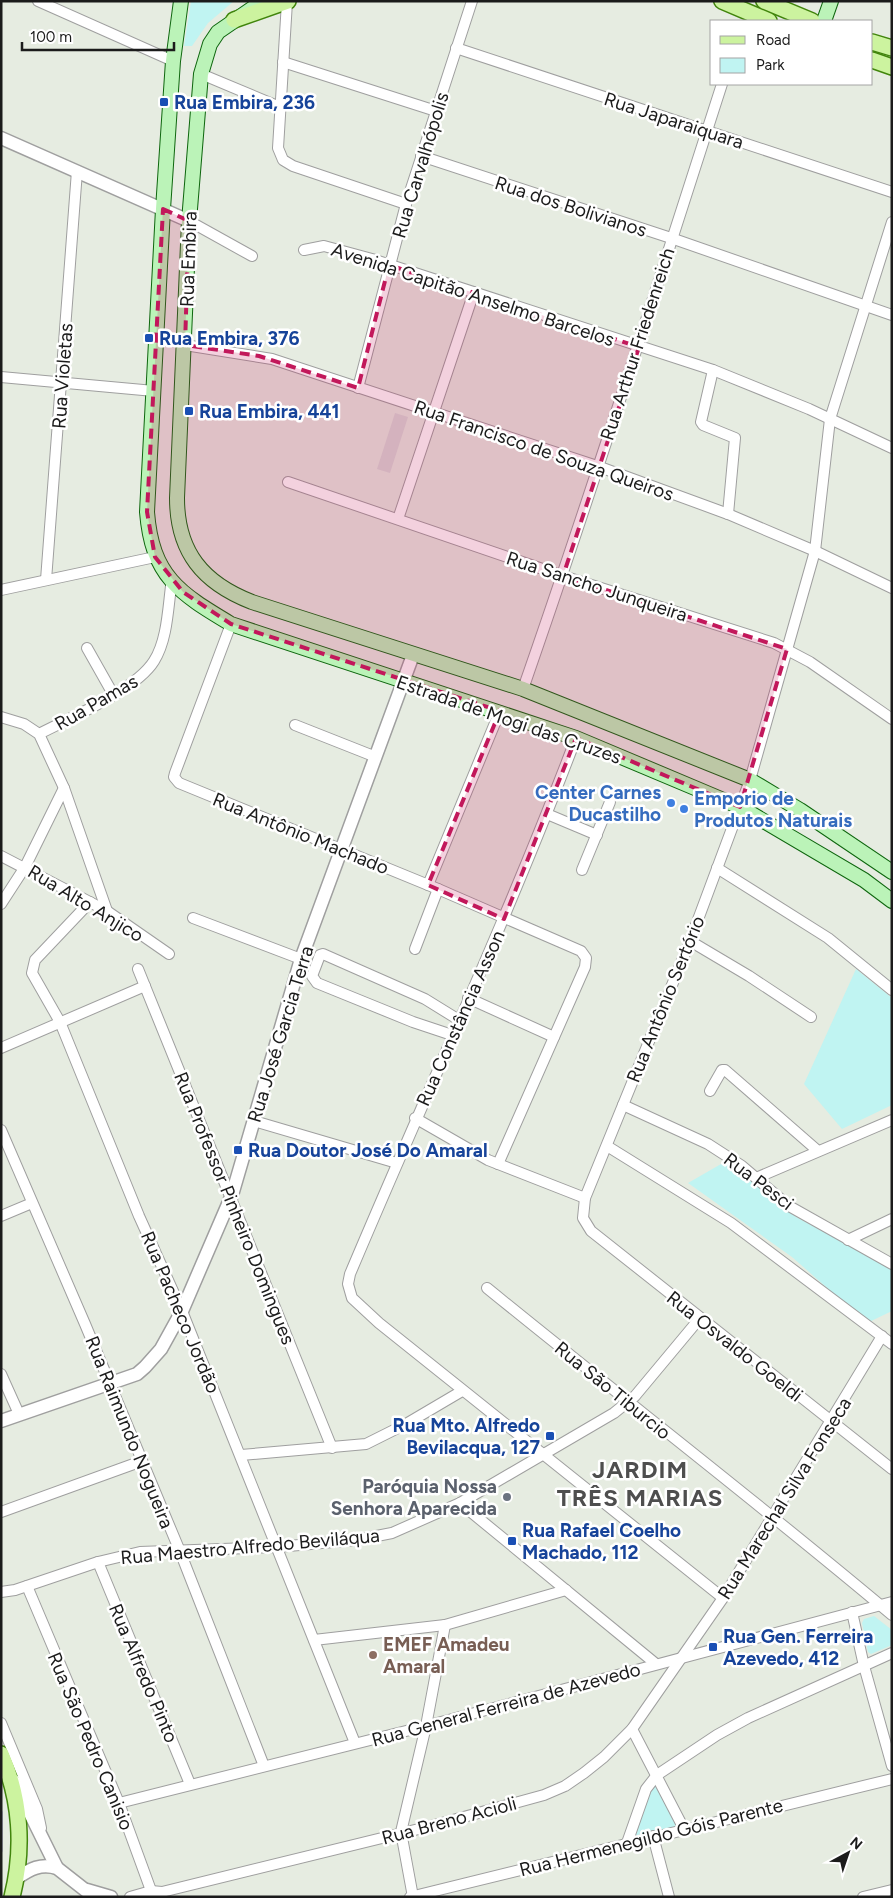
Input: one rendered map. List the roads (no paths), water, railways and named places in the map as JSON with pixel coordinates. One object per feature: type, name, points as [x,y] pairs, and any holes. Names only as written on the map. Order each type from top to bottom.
[{"type":"main road","name":"Rua Embira","points":[[184,544],[178,527],[176,498],[185,345],[189,222],[201,74],[210,44],[218,32],[263,1]]},
{"type":"main road","points":[[722,1],[744,17],[763,20]]},
{"type":"main road","points":[[764,1],[810,20]]},
{"type":"main road","points":[[824,20],[831,1]]},
{"type":"main road","name":"Rua Embira","points":[[155,557],[148,512],[163,209],[173,61],[180,2]]},
{"type":"main road","points":[[234,20],[287,2]]},
{"type":"main road","points":[[873,42],[892,48]]},
{"type":"main road","points":[[873,60],[892,67]]},
{"type":"main road","name":"Estrada de Mogi das Cruzes","points":[[184,544],[197,566],[212,582],[230,594],[413,655],[523,689],[750,780],[800,810],[892,872]]},
{"type":"main road","name":"Estrada de Mogi das Cruzes","points":[[155,557],[172,580],[193,600],[231,624],[403,682],[500,711],[576,738],[740,807],[864,880],[892,901]]},
{"type":"main road","points":[[1,1754],[10,1776],[19,1826],[17,1878],[12,1897]]},
{"type":"street","points":[[38,1],[173,61]]},
{"type":"street","name":"Rua Carvalhópolis","points":[[358,388],[406,204],[472,1]]},
{"type":"street","points":[[287,2],[278,148],[280,155],[287,163],[406,204]]},
{"type":"street","name":"Rua Japaraiquara","points":[[456,48],[892,192]]},
{"type":"street","points":[[283,62],[436,111]]},
{"type":"street","points":[[201,74],[280,107]]},
{"type":"street","name":"Rua Arthur Friedenreich","points":[[523,689],[563,576],[597,466],[639,347],[671,238],[722,85]]},
{"type":"street","points":[[1,138],[163,209],[252,256]]},
{"type":"street","name":"Rua dos Bolivianos","points":[[421,156],[671,238],[892,315]]},
{"type":"street","name":"Rua Violetas","points":[[46,580],[77,171]]},
{"type":"street","name":"Rua Antônio Sertório","points":[[583,1218],[585,1198],[690,941],[750,780],[815,551],[830,419],[892,222]]},
{"type":"street","name":"Avenida Capitão Anselmo Barcelos","points":[[304,250],[317,246],[330,247],[713,370],[830,419],[892,448]]},
{"type":"street","points":[[398,519],[474,292]]},
{"type":"street","name":"Rua Francisco de Souza Queiros","points":[[185,345],[272,359],[597,466],[728,514],[815,551],[892,588]]},
{"type":"street","points":[[713,370],[701,422],[703,425],[735,438],[728,514]]},
{"type":"street","points":[[1,377],[154,391]]},
{"type":"street","name":"Rua Sancho Junqueira","points":[[288,482],[563,576],[752,635],[787,649],[892,719]]},
{"type":"street","points":[[1,590],[155,557]]},
{"type":"street","name":"Rua Pamas","points":[[39,734],[113,694],[143,675],[155,660],[163,636],[172,580]]},
{"type":"street","name":"Rua Antônio Machado","points":[[231,624],[174,777],[184,786],[428,884],[581,952],[586,958],[585,967],[554,1037]]},
{"type":"street","points":[[86,648],[113,694]]},
{"type":"street","name":"Rua José Garcia Terra","points":[[110,1384],[126,1379],[145,1368],[161,1349],[182,1310],[232,1196],[276,1038],[301,959],[343,850],[413,655]]},
{"type":"street","points":[[428,884],[500,711]]},
{"type":"street","points":[[1,717],[24,724],[39,734],[64,788],[107,911]]},
{"type":"street","points":[[295,725],[376,757]]},
{"type":"street","name":"Rua Constância Asson","points":[[462,1391],[352,1298],[348,1284],[350,1274],[415,1118],[504,918],[576,738]]},
{"type":"street","points":[[1,904],[25,867],[64,788]]},
{"type":"street","points":[[582,870],[610,802]]},
{"type":"street","points":[[547,814],[597,835]]},
{"type":"street","name":"Rua Alto Anjico","points":[[1,856],[107,911],[169,954]]},
{"type":"street","points":[[717,868],[828,938],[892,990]]},
{"type":"street","points":[[415,949],[438,889]]},
{"type":"street","name":"Rua Pacheco Jordão","points":[[90,902],[35,960],[31,967],[32,973],[60,1022],[139,1216],[182,1310],[355,1743]]},
{"type":"street","points":[[193,918],[301,959]]},
{"type":"street","points":[[690,941],[749,976],[810,1018]]},
{"type":"street","points":[[452,1035],[413,1022],[317,983],[312,976],[320,955],[323,954],[425,999],[459,1020]]},
{"type":"street","name":"Rua Professor Pinheiro Domingues","points":[[138,969],[232,1196],[332,1448]]},
{"type":"street","points":[[1,1048],[145,986]]},
{"type":"street","points":[[468,998],[554,1037],[498,1164]]},
{"type":"street","points":[[710,1091],[722,1070],[726,1070],[818,1151]]},
{"type":"street","name":"Rua Pesci","points":[[623,1105],[708,1144],[756,1178],[790,1206],[892,1264]]},
{"type":"street","points":[[415,1118],[498,1164],[585,1198]]},
{"type":"street","points":[[756,1178],[892,1120]]},
{"type":"street","points":[[254,1121],[397,1163]]},
{"type":"street","name":"Rua Raimundo Nogueira","points":[[1,1130],[179,1549],[264,1766]]},
{"type":"street","points":[[607,1146],[731,1223],[892,1344]]},
{"type":"street","points":[[1,1216],[32,1203]]},
{"type":"street","name":"Rua Osvaldo Goeldi","points":[[583,1218],[591,1231],[892,1469]]},
{"type":"street","points":[[848,1240],[892,1219]]},
{"type":"street","name":"Rua São Tiburcio","points":[[487,1288],[628,1403],[773,1516],[892,1615]]},
{"type":"street","name":"Rua Maestro Alfredo Beviláqua","points":[[1,1592],[26,1586],[98,1562],[140,1552],[179,1549],[277,1547],[379,1536],[406,1529],[544,1456],[603,1421],[628,1403],[700,1318]]},
{"type":"street","name":"Rua Marechal Silva Fonseca","points":[[681,1657],[723,1598],[882,1336]]},
{"type":"street","points":[[1,1374],[19,1414]]},
{"type":"street","points":[[1,1422],[19,1414],[110,1384]]},
{"type":"street","points":[[241,1455],[354,1446],[375,1440],[462,1391],[723,1598]]},
{"type":"street","points":[[1,1512],[142,1461]]},
{"type":"street","points":[[460,1502],[656,1664]]},
{"type":"street","name":"Rua Alfredo Pinto","points":[[98,1562],[190,1784]]},
{"type":"street","name":"Rua São Pedro Canisio","points":[[26,1586],[119,1803],[155,1894]]},
{"type":"street","points":[[314,1640],[445,1625],[566,1590]]},
{"type":"street","name":"Rua General Ferreira de Azevedo","points":[[119,1803],[426,1726],[892,1602]]},
{"type":"street","points":[[852,1612],[864,1666],[892,1766]]},
{"type":"street","points":[[412,1897],[401,1832],[426,1726],[445,1625]]},
{"type":"street","points":[[627,1843],[646,1789],[657,1775],[748,1718],[892,1653]]},
{"type":"street","name":"Rua Breno Acioli","points":[[130,1897],[155,1894],[555,1791],[571,1782],[604,1757],[632,1729],[681,1657]]},
{"type":"street","points":[[1,1722],[36,1809],[41,1839]]},
{"type":"street","points":[[632,1729],[684,1828]]},
{"type":"street","points":[[10,1776],[25,1800],[41,1839],[57,1868],[90,1893],[112,1897]]},
{"type":"street","name":"Rua Hermenegildo Góis Parente","points":[[412,1897],[684,1828],[892,1779]]},
{"type":"street","points":[[653,1836],[669,1897]]},
{"type":"street","points":[[17,1878],[36,1867],[57,1868]]},
{"type":"street","points":[[863,1897],[892,1890]]},
{"type":"waterway","points":[[1,1812],[1,1851]]},
{"type":"place","name":"Rua Embira, 236","points":[[164,102]]},
{"type":"place","name":"Rua Embira, 376","points":[[149,338]]},
{"type":"place","name":"Rua Embira, 441","points":[[189,411]]},
{"type":"place","name":"Center Carnes Ducastilho","points":[[671,803]]},
{"type":"place","name":"Emporio de Produtos Naturais","points":[[684,809]]},
{"type":"place","name":"Rua Doutor José Do Amaral","points":[[238,1150]]},
{"type":"place","name":"Rua Mto. Alfredo Bevilacqua, 127","points":[[550,1436]]},
{"type":"place","name":"Paróquia Nossa Senhora Aparecida","points":[[507,1497]]},
{"type":"place","name":"Rua Rafael Coelho Machado, 112","points":[[512,1541]]},
{"type":"place","name":"Rua Gen. Ferreira Azevedo, 412","points":[[713,1647]]},
{"type":"place","name":"EMEF Amadeu Amaral","points":[[373,1655]]},
{"type":"district","name":"JARDIM TRÊS MARIAS","points":[[640,1484]]}]
